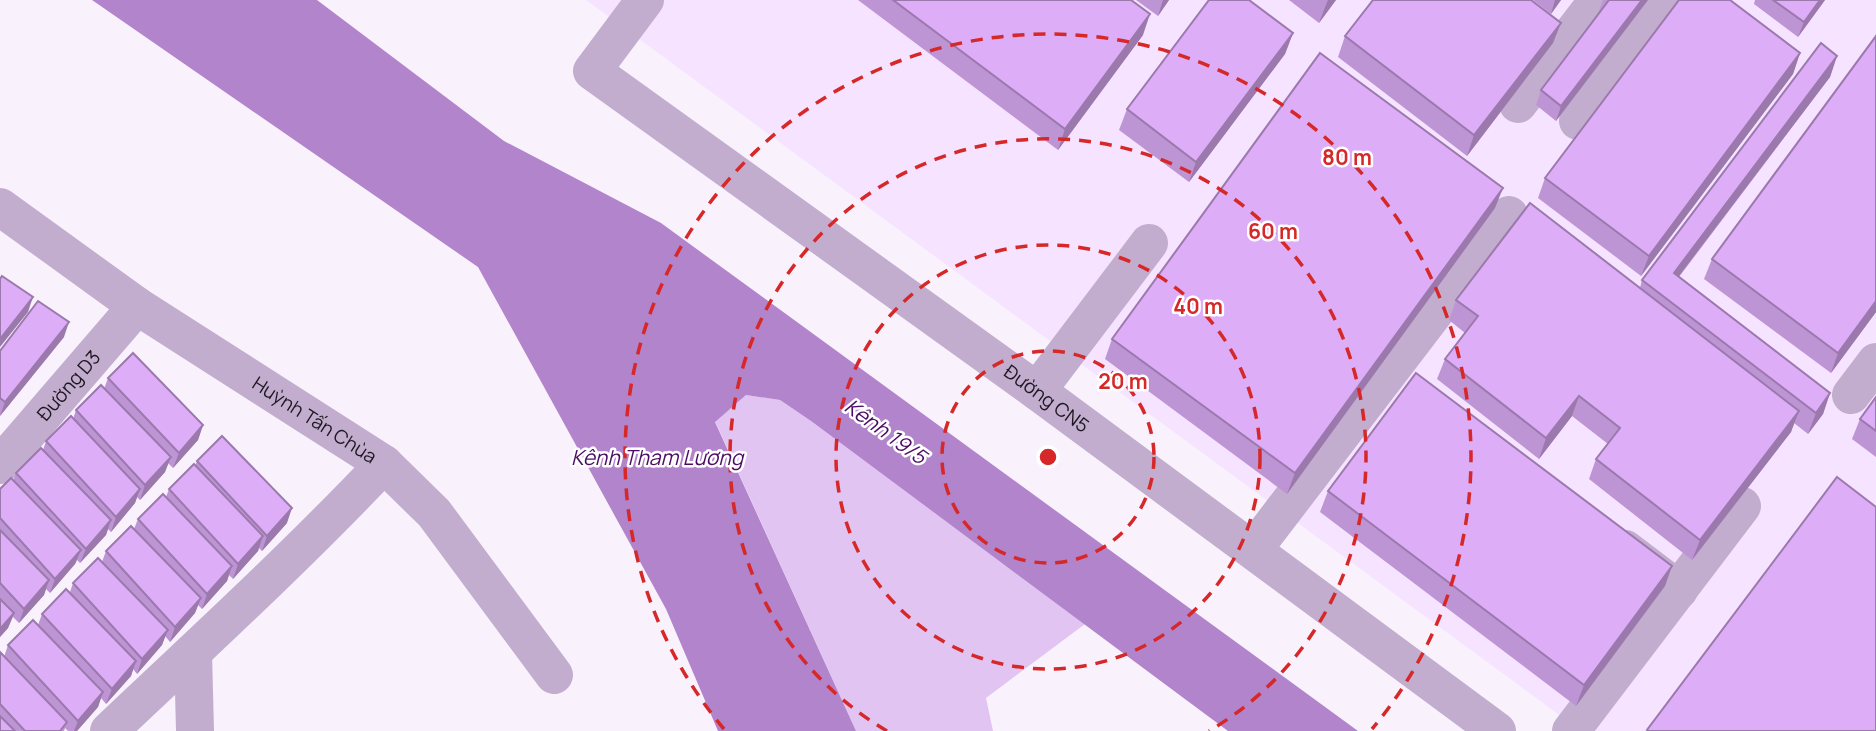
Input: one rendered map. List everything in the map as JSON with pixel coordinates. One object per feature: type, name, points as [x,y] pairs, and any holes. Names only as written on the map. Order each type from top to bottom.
[{"type":"street","name":"Đường CN5","points":[[645,0],[592,71],[1037,391],[1497,731]]},
{"type":"street","points":[[1518,104],[1598,0]]},
{"type":"street","points":[[1578,121],[1670,0]]},
{"type":"street","name":"Huỳnh Tấn Chùa","points":[[0,207],[137,306],[384,464],[281,568],[109,731]]},
{"type":"street","points":[[1253,550],[1509,215]]},
{"type":"street","points":[[1037,391],[1149,243]]},
{"type":"street","name":"Đường D3","points":[[0,465],[137,306]]},
{"type":"street","points":[[1851,395],[1876,362]]},
{"type":"street","points":[[1390,369],[1423,394]]},
{"type":"street","points":[[384,464],[434,513],[554,675]]},
{"type":"street","points":[[1571,731],[1742,506]]},
{"type":"street","points":[[1601,530],[1679,590]]},
{"type":"street","points":[[193,652],[195,731]]},
{"type":"shaded area","points":[[586,0],[1876,0],[1876,731],[1581,731]]},
{"type":"shaded area","points":[[746,395],[780,400],[1085,624],[986,698],[993,731],[856,731],[715,421]]},
{"type":"water","name":"Kênh Tham Lương","points":[[92,0],[317,0],[504,141],[661,223],[1358,731],[1228,731],[811,421],[780,400],[746,395],[715,422],[856,731],[718,731],[666,609],[478,267]]},
{"type":"building","points":[[893,0],[1131,0],[1150,14],[1065,129]]},
{"type":"building","points":[[1209,0],[1249,0],[1293,33],[1196,162],[1127,109]]},
{"type":"building","points":[[1373,0],[1531,0],[1561,23],[1474,135],[1345,36]]},
{"type":"building","points":[[1609,0],[1642,0],[1561,106],[1541,90]]},
{"type":"building","points":[[1679,0],[1730,0],[1800,53],[1649,256],[1545,178]]},
{"type":"building","points":[[1773,0],[1820,0],[1804,22]]},
{"type":"building","points":[[1876,36],[1876,301],[1838,353],[1712,259]]},
{"type":"building","points":[[1821,43],[1837,56],[1674,273],[1830,393],[1816,413],[1642,280]]},
{"type":"building","points":[[1320,53],[1503,188],[1295,473],[1112,339]]},
{"type":"building","points":[[1530,203],[1799,411],[1700,540],[1596,459],[1620,428],[1579,396],[1546,438],[1445,359],[1478,316],[1456,300]]},
{"type":"building","points":[[2,276],[33,297],[0,339],[0,279]]},
{"type":"building","points":[[38,301],[69,322],[5,402],[0,398],[0,351]]},
{"type":"building","points":[[133,353],[203,425],[179,453],[108,378]]},
{"type":"building","points":[[1416,373],[1672,566],[1584,685],[1328,491]]},
{"type":"building","points":[[101,385],[171,457],[145,485],[76,410]]},
{"type":"building","points":[[1876,397],[1876,431],[1860,419]]},
{"type":"building","points":[[71,416],[140,489],[116,517],[46,441]]},
{"type":"building","points":[[222,436],[292,508],[267,536],[197,461]]},
{"type":"building","points":[[41,448],[111,520],[86,549],[16,473]]},
{"type":"building","points":[[194,464],[263,536],[238,564],[169,489]]},
{"type":"building","points":[[1837,477],[1876,507],[1876,731],[1648,731],[1647,730]]},
{"type":"building","points":[[11,478],[81,550],[55,579],[0,518],[0,489]]},
{"type":"building","points":[[163,494],[232,566],[207,594],[138,519]]},
{"type":"building","points":[[131,526],[201,598],[175,627],[106,551]]},
{"type":"building","points":[[0,530],[49,580],[24,609],[0,583]]},
{"type":"building","points":[[98,558],[168,630],[142,659],[73,583]]},
{"type":"building","points":[[66,589],[136,661],[112,689],[42,614]]},
{"type":"building","points":[[0,599],[14,613],[0,629]]},
{"type":"building","points":[[33,620],[103,692],[78,721],[8,645]]},
{"type":"building","points":[[0,652],[67,722],[60,731],[25,731],[0,704]]},
{"type":"building","points":[[0,716],[15,731],[0,731]]},
{"type":"water label","name":"Kênh 19/5","points":[[886,431]]}]
